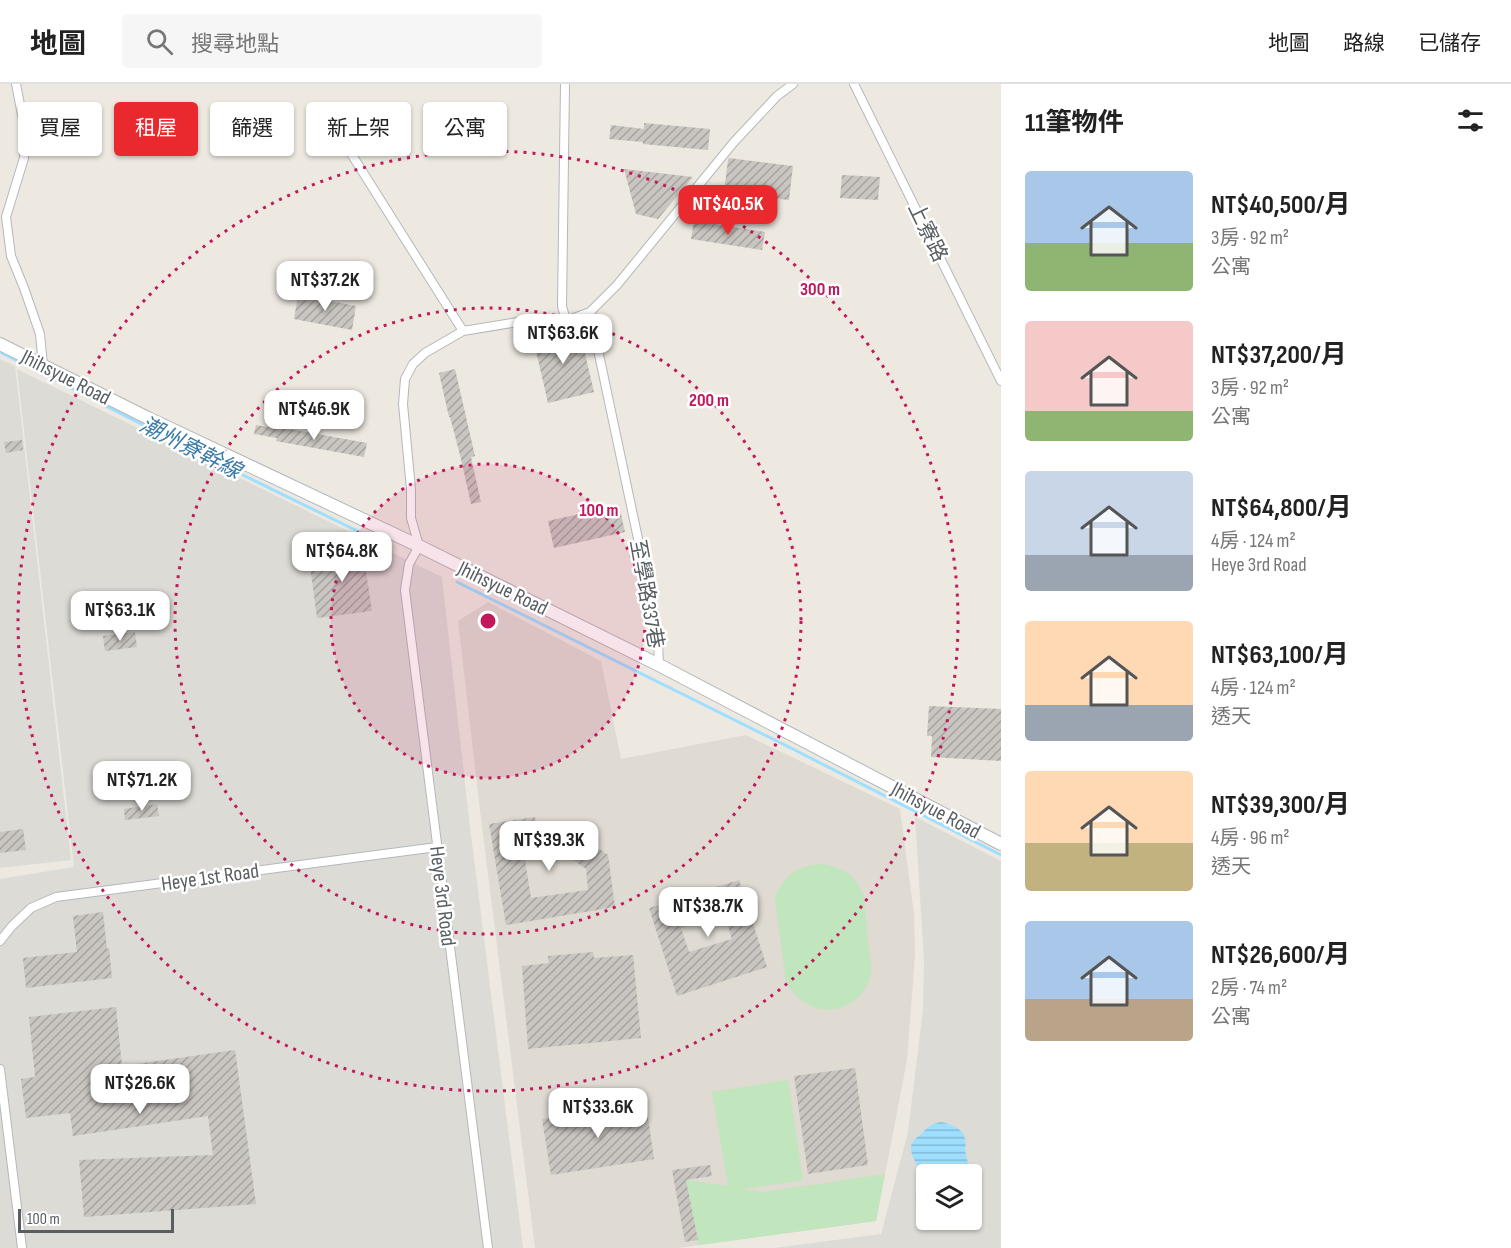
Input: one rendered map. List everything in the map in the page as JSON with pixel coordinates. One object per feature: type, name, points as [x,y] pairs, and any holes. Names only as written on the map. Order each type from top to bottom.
[{"type":"street","points":[[16,84],[24,125],[24,158],[6,217],[10,256],[40,334],[43,365]]},
{"type":"street","points":[[565,84],[562,306],[566,321]]},
{"type":"street","points":[[419,546],[411,518],[411,489],[403,404],[405,380],[413,364],[425,353],[463,331],[502,324],[566,321],[590,312],[617,285],[734,142],[777,96],[793,84]]},
{"type":"street","name":"上寮路","points":[[854,84],[1001,381]]},
{"type":"street","points":[[353,156],[463,331]]},
{"type":"street","name":"至學路337巷","points":[[590,312],[655,619],[659,665]]},
{"type":"street","name":"Jhihsyue Road","points":[[0,344],[148,418],[419,546],[659,665],[1001,844]]},
{"type":"street","name":"Heye 3rd Road","points":[[419,546],[409,564],[405,590],[488,1248]]},
{"type":"street","name":"Heye 1st Road","points":[[0,941],[31,908],[56,897],[436,847]]},
{"type":"street","points":[[0,1069],[22,1248]]},
{"type":"shaded area","points":[[0,359],[15,366],[71,860],[0,868]]},
{"type":"shaded area","points":[[17,369],[442,577],[469,819],[523,1248],[0,1248],[0,879],[74,867]]},
{"type":"shaded area","points":[[488,602],[601,661],[621,759],[746,735],[900,809],[914,914],[915,955],[907,1060],[876,1221],[678,1248],[535,1248],[458,621]]},
{"type":"shaded area","points":[[915,817],[1001,861],[1001,1248],[774,1248],[881,1234],[908,1132],[923,1010],[924,961]]},
{"type":"green space","points":[[822,864],[849,874],[861,890],[864,898],[871,964],[871,973],[861,994],[844,1006],[834,1009],[812,1007],[797,997],[786,983],[775,897],[783,883],[793,873],[806,866]]},
{"type":"green space","points":[[788,1080],[803,1180],[743,1189],[764,1192],[885,1174],[876,1221],[699,1245],[686,1180],[728,1186],[712,1092]]},
{"type":"water","points":[[941,1122],[950,1124],[962,1132],[969,1164],[916,1164],[911,1152],[912,1143],[928,1127]]},
{"type":"building","points":[[644,123],[710,129],[708,150],[609,139],[611,125],[644,129]]},
{"type":"building","points":[[729,158],[793,166],[789,200],[724,192]]},
{"type":"building","points":[[624,169],[693,177],[658,219],[636,214]]},
{"type":"building","points":[[842,175],[880,177],[878,200],[840,198]]},
{"type":"building","points":[[694,221],[765,232],[762,250],[691,239]]},
{"type":"building","points":[[298,295],[356,306],[352,330],[294,319]]},
{"type":"building","points":[[579,328],[594,392],[548,403],[533,338]]},
{"type":"building","points":[[455,369],[475,456],[471,457],[481,502],[471,504],[439,373]]},
{"type":"building","points":[[256,425],[367,443],[364,457],[276,441],[277,438],[254,434]]},
{"type":"building","points":[[22,440],[23,450],[6,453],[4,442]]},
{"type":"building","points":[[619,505],[625,532],[554,548],[548,521]]},
{"type":"building","points":[[376,549],[378,564],[365,565],[372,611],[317,618],[309,558]]},
{"type":"building","points":[[135,632],[137,647],[105,651],[103,636]]},
{"type":"building","points":[[929,706],[1001,709],[1001,761],[931,757],[932,736],[927,736]]},
{"type":"building","points":[[157,804],[159,816],[125,820],[124,809]]},
{"type":"building","points":[[535,817],[537,829],[565,824],[608,855],[615,907],[506,925],[489,824]],"holes":[[[558,849],[586,869],[588,890],[531,898],[524,854]]]},
{"type":"building","points":[[23,829],[26,850],[0,853],[0,832]]},
{"type":"building","points":[[739,880],[767,967],[677,996],[649,908]],"holes":[[[724,914],[732,939],[689,952],[681,928]]]},
{"type":"building","points":[[103,912],[112,978],[26,988],[23,958],[77,952],[73,916]]},
{"type":"building","points":[[593,952],[594,958],[633,955],[641,1038],[528,1049],[522,966],[549,963],[548,956]]},
{"type":"building","points":[[116,1007],[122,1066],[235,1050],[256,1204],[84,1217],[79,1160],[213,1155],[208,1116],[73,1136],[70,1113],[26,1118],[21,1079],[35,1077],[29,1017]]},
{"type":"building","points":[[855,1068],[868,1165],[808,1174],[794,1076]]},
{"type":"building","points":[[646,1103],[654,1159],[551,1175],[542,1119]]},
{"type":"building","points":[[710,1165],[712,1176],[686,1180],[698,1240],[685,1242],[672,1170]]},
{"type":"waterway","name":"潮州寮幹線","points":[[0,352],[382,543]]},
{"type":"waterway","points":[[457,582],[1001,855]]}]
